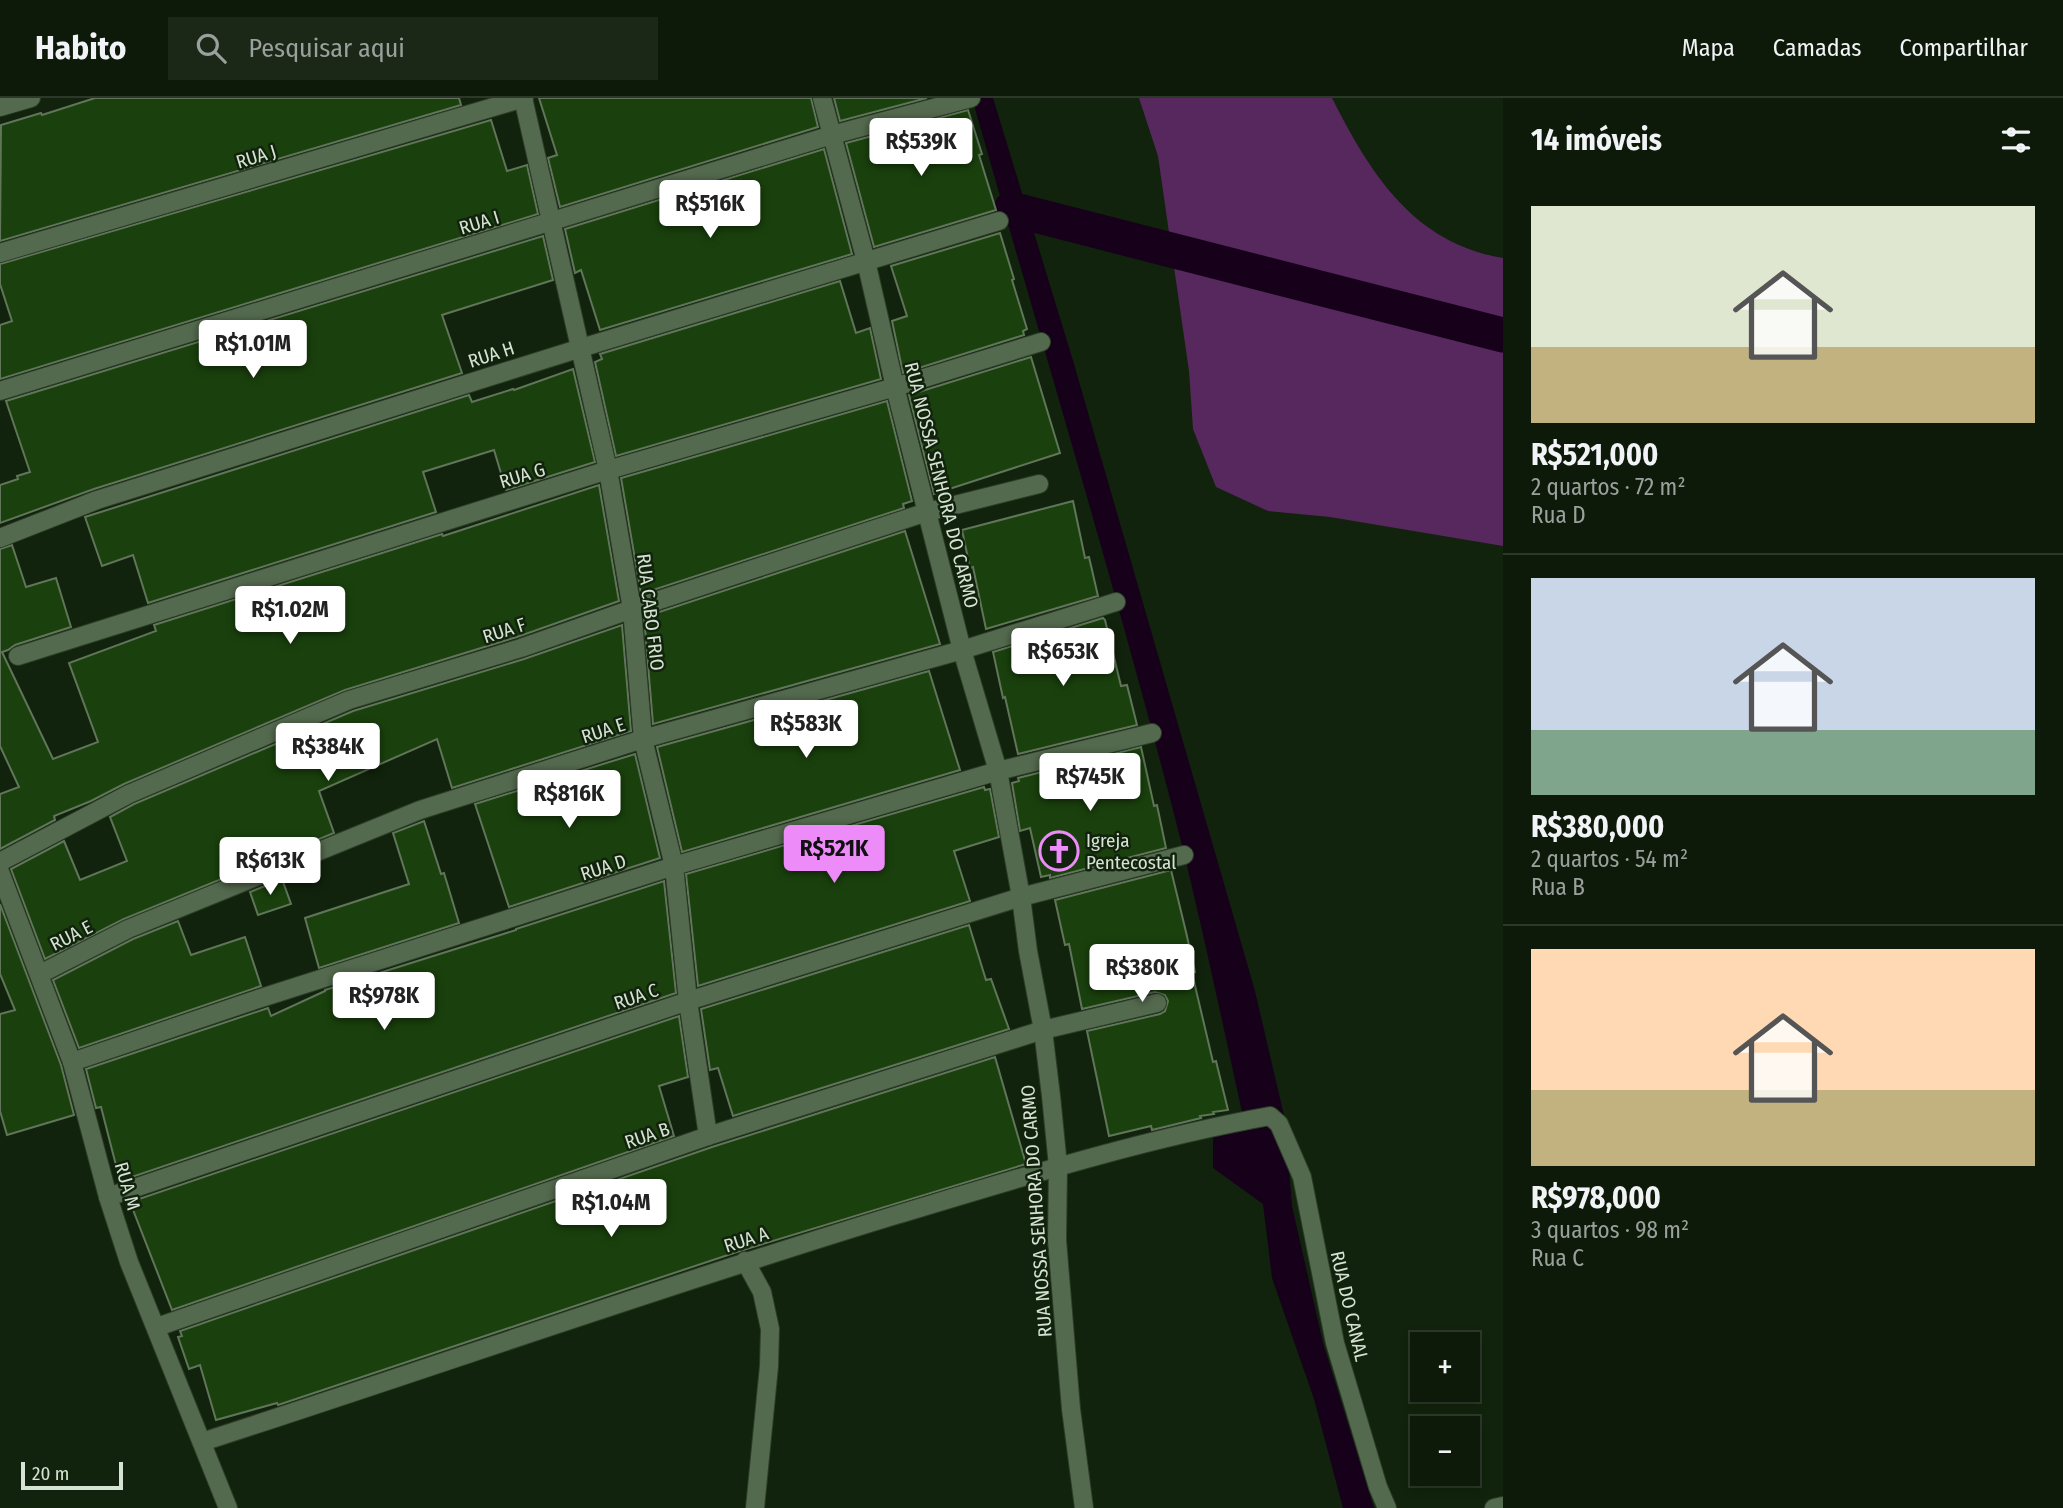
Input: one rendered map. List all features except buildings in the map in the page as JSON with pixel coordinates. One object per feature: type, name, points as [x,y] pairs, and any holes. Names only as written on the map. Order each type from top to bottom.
[{"type":"street","points":[[0,107],[31,98]]},
{"type":"street","name":"RUA CABO FRIO","points":[[524,98],[608,470],[632,609],[643,739],[674,866],[688,1001],[708,1136]]},
{"type":"street","name":"RUA J","points":[[0,253],[524,98]]},
{"type":"street","name":"RUA NOSSA SENHORA DO CARMO","points":[[821,98],[866,261],[962,650],[998,771],[1043,1031],[1058,1166],[1057,1240],[1071,1409],[1084,1508]]},
{"type":"street","name":"RUA I","points":[[0,391],[832,135],[971,98]]},
{"type":"street","name":"RUA H","points":[[0,538],[97,500],[581,348],[999,221]]},
{"type":"street","name":"RUA G","points":[[18,656],[608,470],[1041,342]]},
{"type":"street","name":"RUA F","points":[[0,862],[129,794],[349,700],[521,648],[927,512],[1039,484]]},
{"type":"street","name":"RUA E","points":[[40,974],[128,929],[420,810],[643,739],[962,650],[1116,602]]},
{"type":"street","name":"RUA D","points":[[72,1062],[255,1000],[674,866],[998,771],[1152,733]]},
{"type":"street","name":"RUA C","points":[[108,1197],[688,1001],[1021,897],[1184,855]]},
{"type":"street","name":"RUA M","points":[[0,872],[72,1062],[108,1197],[129,1262],[228,1508]]},
{"type":"street","name":"RUA B","points":[[157,1327],[708,1136],[1043,1031],[1157,1003]]},
{"type":"street","name":"RUA A","points":[[202,1442],[745,1261],[1058,1166],[1270,1116]]},
{"type":"street","name":"RUA DO CANAL","points":[[1270,1116],[1279,1124],[1302,1177],[1335,1343],[1378,1487],[1387,1508]]},
{"type":"street","points":[[745,1261],[762,1292],[771,1329],[755,1508]]},
{"type":"street","points":[[1494,1508],[1503,1506]]},
{"type":"shaded area","points":[[972,98],[993,98],[1074,364],[1255,991],[1285,1120],[1292,1206],[1323,1343],[1374,1508],[1343,1508],[1314,1399],[1272,1278],[1263,1204],[1213,1168],[1213,1137],[1243,1117],[1207,952],[1134,664]]},
{"type":"shaded area","points":[[1139,98],[1332,98],[1379,178],[1419,221],[1471,250],[1503,258],[1503,546],[1330,517],[1268,511],[1216,487],[1193,429],[1189,371],[1158,156]]},
{"type":"waterway","points":[[1011,209],[1503,335]]},
{"type":"place","name":"Igreja Pentecostal","points":[[1059,851]]}]
